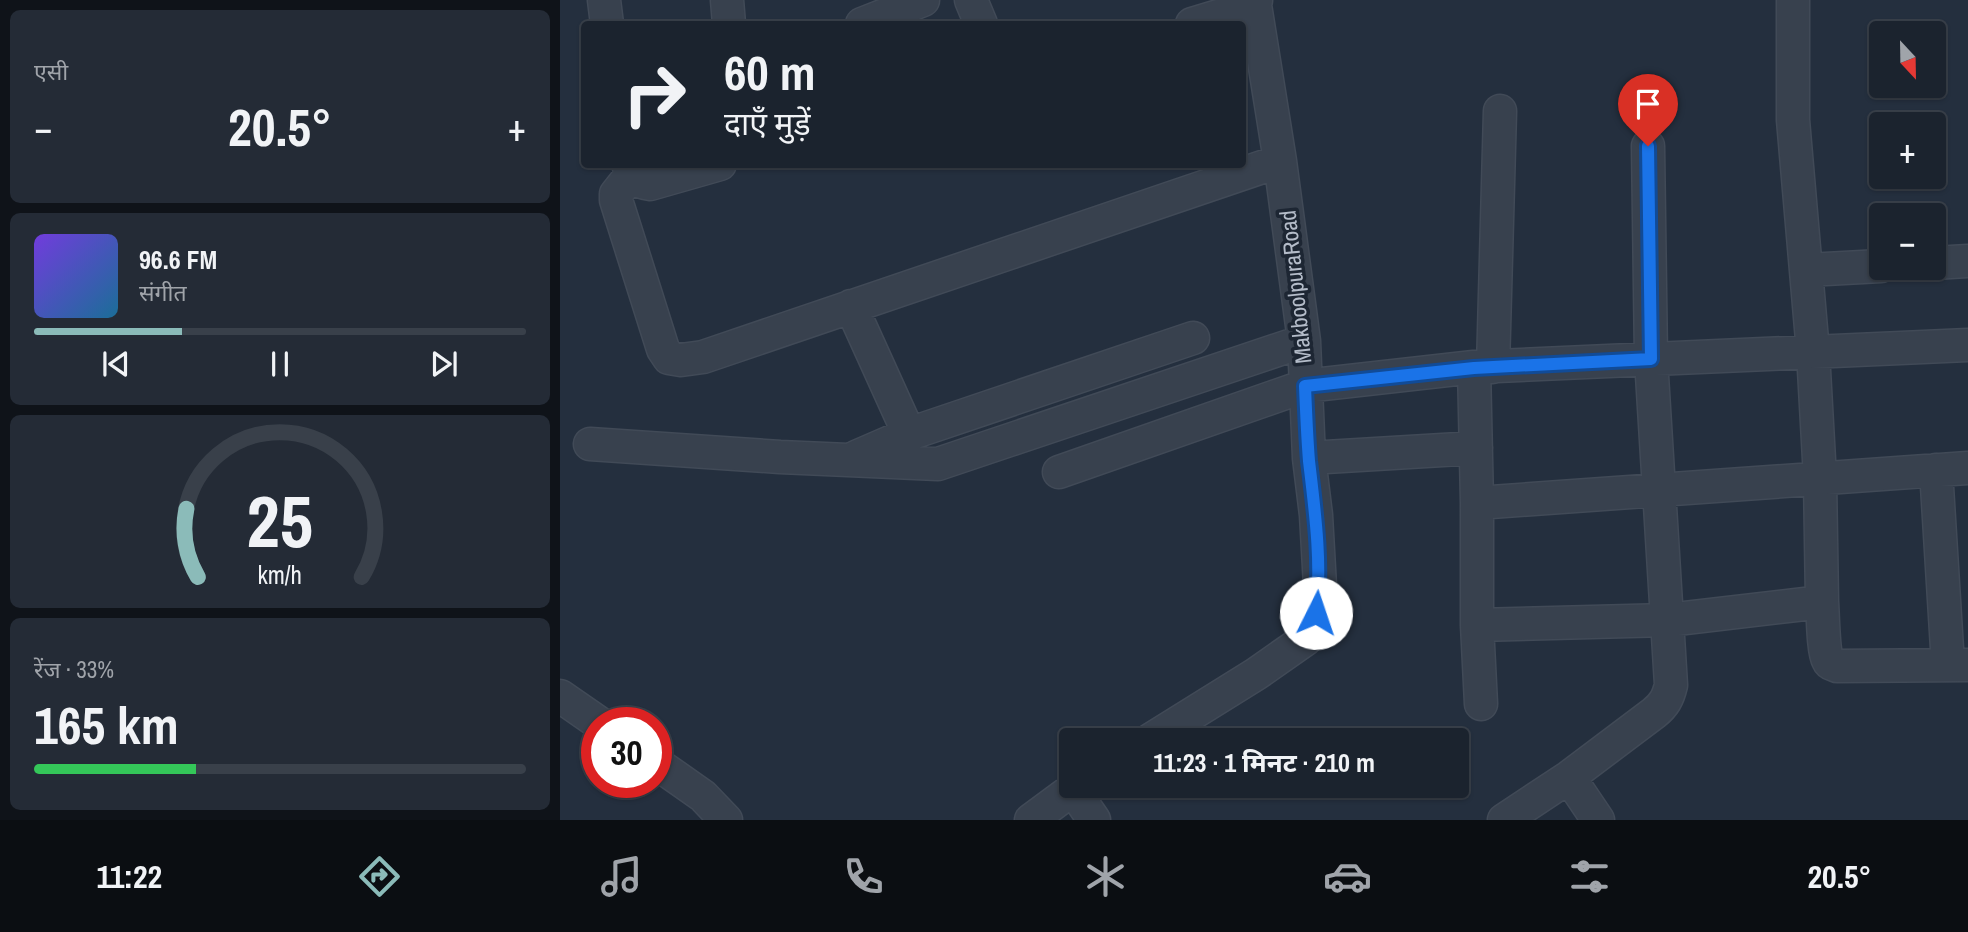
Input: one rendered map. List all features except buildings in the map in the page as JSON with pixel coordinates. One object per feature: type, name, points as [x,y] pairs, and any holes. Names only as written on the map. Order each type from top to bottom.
[{"type":"street","points":[[604,0],[607,21]]},
{"type":"street","points":[[727,0],[729,21]]},
{"type":"street","points":[[860,21],[861,0]]},
{"type":"street","points":[[868,21],[923,0]]},
{"type":"street","points":[[971,0],[980,21]]},
{"type":"street","points":[[1793,0],[1793,120],[1813,352],[1822,602],[1827,658],[1832,664],[1958,665],[1936,470]]},
{"type":"street","points":[[1201,21],[1256,3]]},
{"type":"street","name":"MakboolpuraRoad","points":[[1169,728],[1306,639],[1316,613],[1320,586],[1309,458],[1304,341],[1256,3]]},
{"type":"street","points":[[1481,704],[1477,625],[1476,449],[1484,367],[1500,111]]},
{"type":"street","points":[[1504,820],[1569,777],[1663,706],[1671,685],[1651,359],[1648,146]]},
{"type":"street","points":[[706,168],[650,184],[639,182],[629,170],[616,194],[663,349],[669,358],[681,360],[703,357],[1280,161]]},
{"type":"street","points":[[1946,262],[1968,261]]},
{"type":"street","points":[[1807,270],[1869,267]]},
{"type":"street","points":[[851,306],[909,434]]},
{"type":"street","points":[[849,460],[909,434],[1193,338]]},
{"type":"street","points":[[590,444],[939,464],[1304,341]]},
{"type":"street","points":[[1059,472],[1305,386],[1484,367],[1968,345]]},
{"type":"street","points":[[1309,458],[1476,449]]},
{"type":"street","points":[[1478,503],[1968,468]]},
{"type":"street","points":[[1477,625],[1668,620],[1822,602]]},
{"type":"street","points":[[560,696],[581,711]]},
{"type":"street","points":[[672,774],[703,796],[726,820]]},
{"type":"street","points":[[1569,777],[1598,820]]},
{"type":"street","points":[[1031,820],[1060,798]]},
{"type":"street","points":[[1081,798],[1094,820]]},
{"type":"route","points":[[1316,613],[1320,586],[1305,386],[1474,368],[1651,359],[1648,146]]}]
